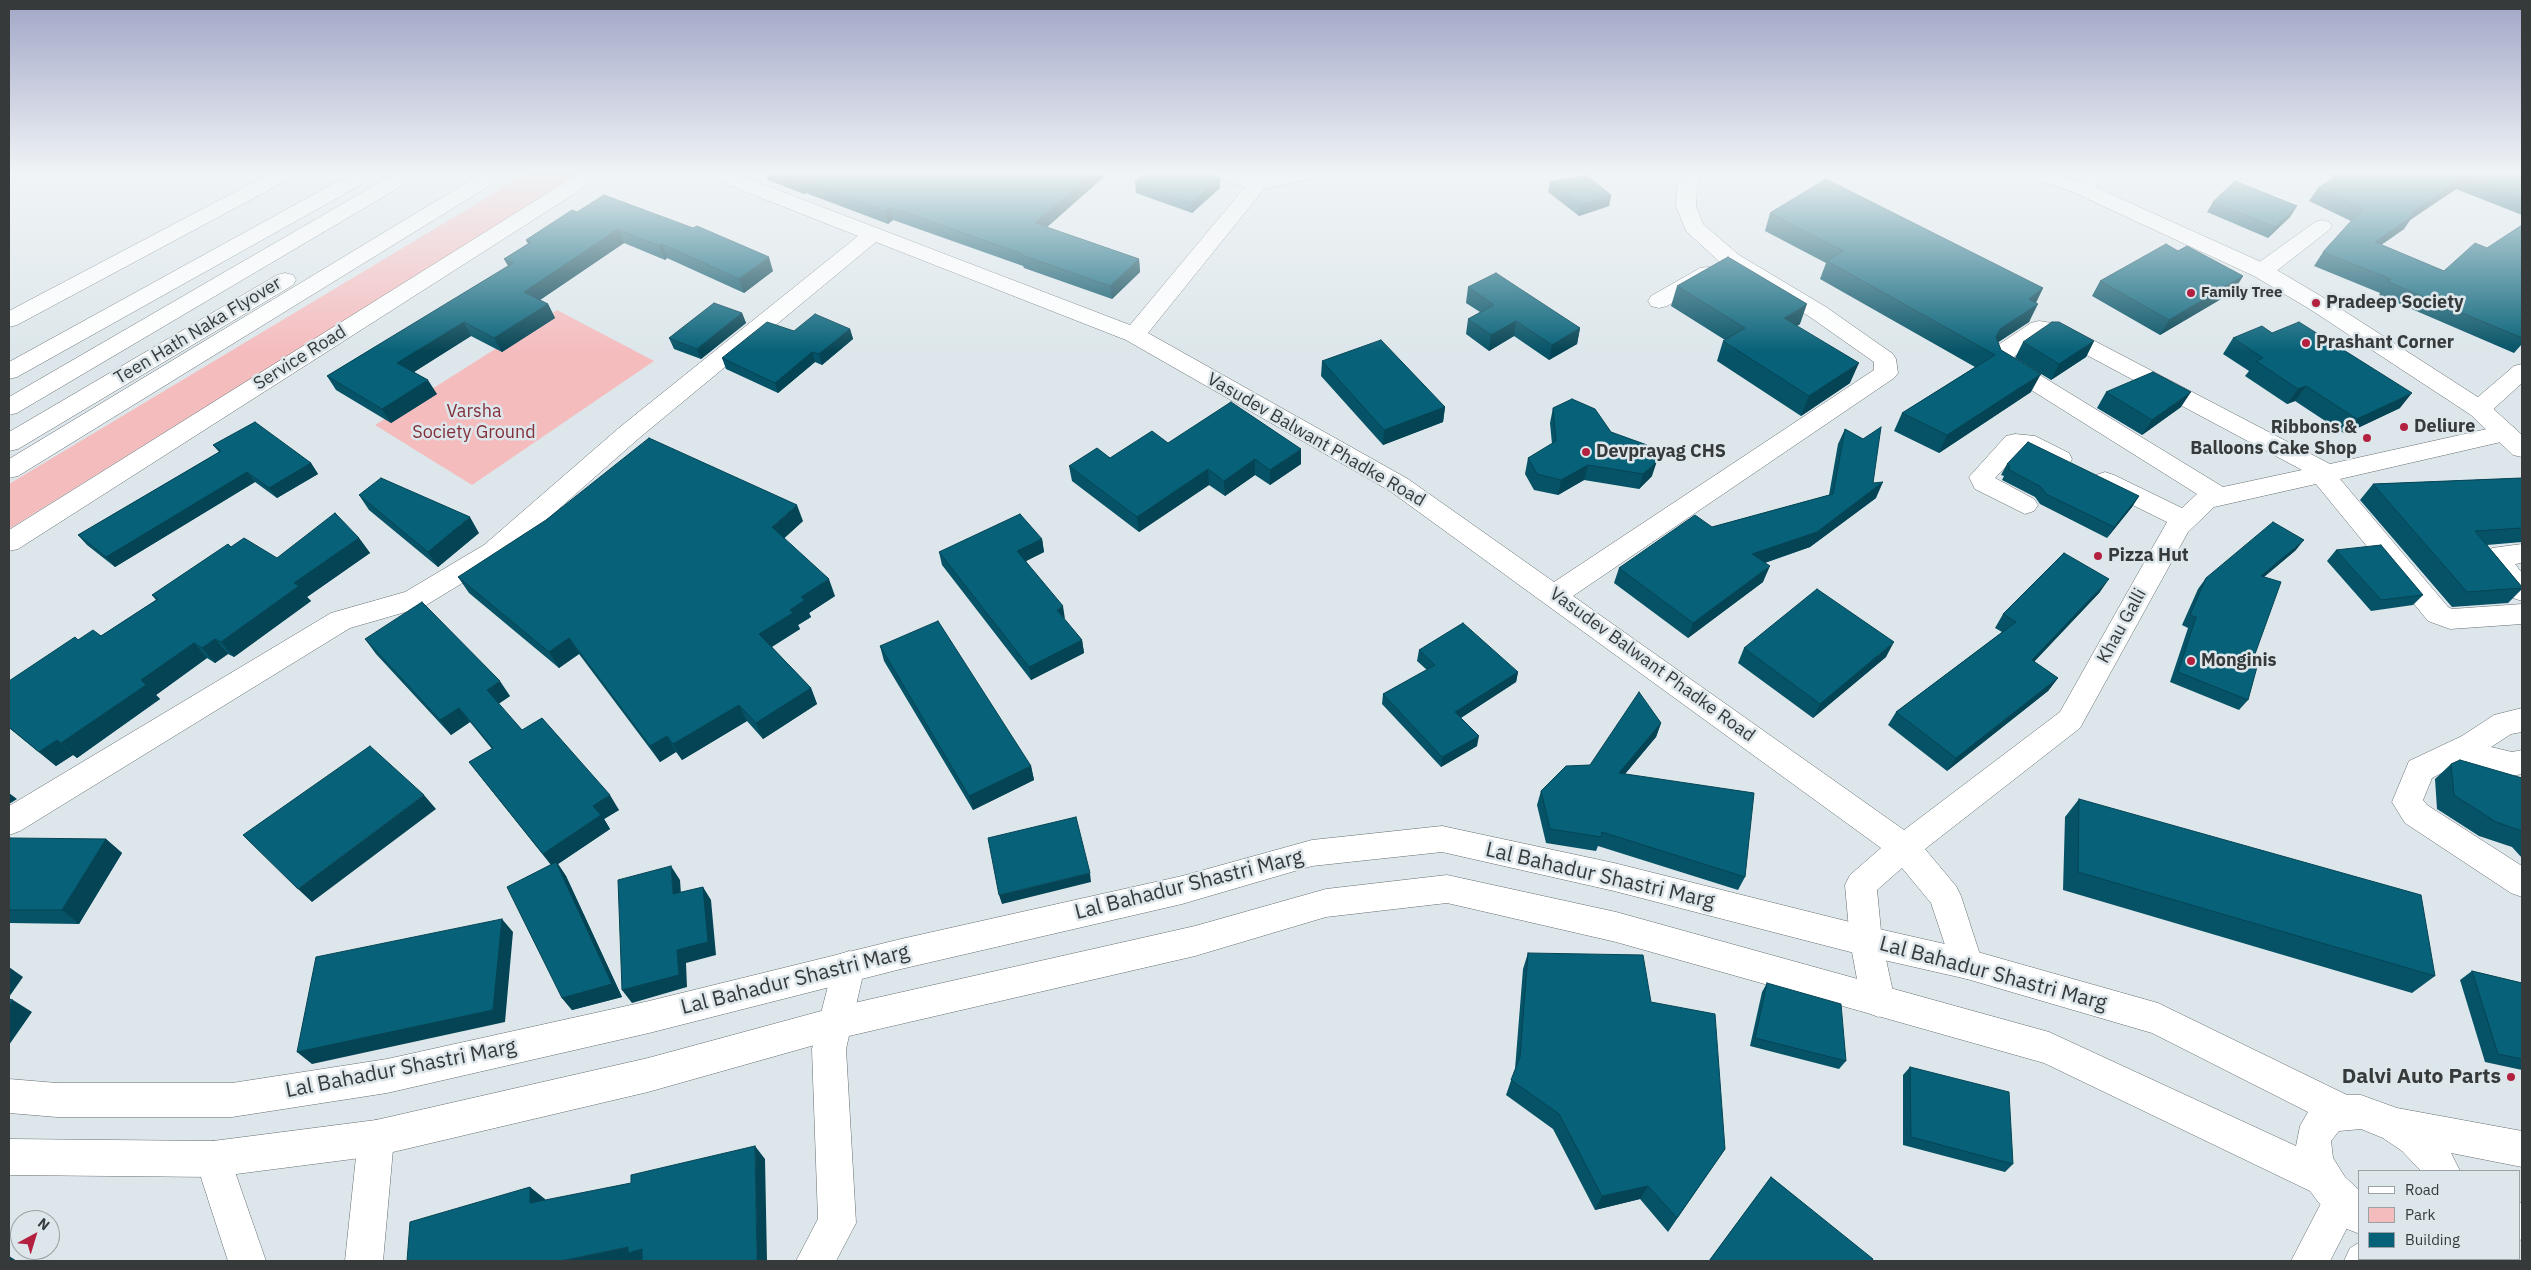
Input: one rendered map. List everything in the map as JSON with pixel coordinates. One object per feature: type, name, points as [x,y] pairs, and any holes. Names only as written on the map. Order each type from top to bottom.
[{"type":"main road","points":[[9,320],[172,233]]},
{"type":"main road","points":[[9,372],[259,233]]},
{"type":"main road","name":"Teen Hath Naka Flyover","points":[[9,407],[307,233]]},
{"type":"main road","name":"Teen Hath Naka Flyover","points":[[9,443],[365,233]]},
{"type":"main road","points":[[9,470],[398,233]]},
{"type":"main road","name":"Service Road","points":[[9,542],[498,233]]},
{"type":"main road","points":[[1134,335],[1217,233]]},
{"type":"main road","points":[[1554,594],[1886,373],[1885,358],[1818,312],[1731,260],[1701,233]]},
{"type":"main road","points":[[2189,233],[2262,271],[2316,303],[2479,409],[2514,441]]},
{"type":"main road","points":[[2262,271],[2312,233]]},
{"type":"main road","points":[[9,822],[341,620],[413,600],[493,552],[629,433],[873,234]]},
{"type":"main road","name":"Vasudev Balwant Phadke Road","points":[[873,234],[1134,335],[1399,485],[1554,594],[1904,847],[1946,896],[1967,964]]},
{"type":"main road","points":[[1659,301],[1731,260]]},
{"type":"main road","points":[[2220,497],[2001,361],[2000,354],[2039,328],[2056,330],[2326,474],[2438,614],[2450,619],[2522,614]]},
{"type":"main road","points":[[2479,409],[2522,372]]},
{"type":"main road","name":"Khau Galli","points":[[1866,941],[1861,885],[1904,847],[2070,720],[2178,526],[2206,500],[2326,474],[2514,441]]},
{"type":"main road","points":[[2025,504],[1984,482],[1981,477],[2015,442],[2026,442],[2185,520]]},
{"type":"main road","points":[[2522,554],[2501,556],[2497,561],[2522,591]]},
{"type":"main road","points":[[2522,720],[2504,723],[2464,748],[2420,770],[2407,802],[2416,814],[2522,883]]},
{"type":"main road","points":[[2464,748],[2495,761],[2512,764],[2522,762]]},
{"type":"main road","name":"Lal Bahadur Shastri Marg","points":[[9,1096],[57,1100],[232,1100],[387,1076],[650,1017],[849,966],[1182,890],[1312,853],[1442,839],[1614,877],[1866,941],[1967,964],[2158,1019],[2345,1112]]},
{"type":"main road","points":[[9,1157],[213,1159],[376,1138],[648,1075],[836,1023],[1195,941],[1326,903],[1448,889],[1616,927],[2049,1048],[2342,1198]]},
{"type":"main road","points":[[1866,941],[1878,1001]]},
{"type":"main road","points":[[815,1261],[837,1223],[829,1049],[849,966]]},
{"type":"main road","points":[[2342,1198],[2315,1159],[2313,1141],[2318,1126],[2329,1116],[2345,1112],[2361,1112],[2395,1125],[2522,1150]]},
{"type":"main road","points":[[2395,1125],[2415,1138],[2432,1155],[2441,1170]]},
{"type":"main road","points":[[364,1261],[376,1138]]},
{"type":"main road","points":[[213,1159],[247,1261]]},
{"type":"main road","points":[[2310,1261],[2342,1198]]},
{"type":"green space","points":[[427,233],[485,233],[9,529],[9,484]]},
{"type":"green space","name":"Varsha Society Ground","points":[[557,310],[654,361],[472,485],[375,425]]},
{"type":"building","points":[[536,233],[612,233],[524,292],[548,304],[494,338],[464,322],[397,363],[428,380],[382,409],[327,376],[513,263],[504,259],[531,242],[526,240]]},
{"type":"building","points":[[628,233],[714,233],[769,257],[739,279],[662,244],[659,246]]},
{"type":"building","points":[[964,233],[1065,233],[1139,259],[1110,286]]},
{"type":"building","points":[[1809,233],[1934,233],[2043,288],[2029,299],[2038,304],[2000,329],[1996,337],[2001,350],[2041,374],[1947,435],[1902,413],[1995,355],[1827,261],[1843,251]]},
{"type":"building","points":[[2340,233],[2388,233],[2375,242],[2444,271],[2475,243],[2487,248],[2509,233],[2522,233],[2522,338],[2388,282],[2391,279],[2323,252]]},
{"type":"building","points":[[2166,244],[2178,251],[2187,246],[2243,276],[2169,320],[2100,281]]},
{"type":"building","points":[[1728,257],[1807,304],[1784,318],[1859,363],[1809,396],[1723,341],[1745,328],[1677,286]]},
{"type":"building","points":[[1496,273],[1580,328],[1552,345],[1516,321],[1491,335],[1468,319],[1494,305],[1468,287]]},
{"type":"building","points":[[714,303],[742,313],[697,349],[669,338]]},
{"type":"building","points":[[815,314],[850,329],[819,354],[812,352],[775,383],[722,358],[767,322],[794,331]]},
{"type":"building","points":[[2052,322],[2059,322],[2094,341],[2059,364],[2023,342]]},
{"type":"building","points":[[2299,322],[2412,393],[2357,419],[2306,386],[2298,389],[2256,361],[2263,358],[2233,338],[2262,326],[2272,333]]},
{"type":"building","points":[[1381,340],[1445,407],[1384,430],[1322,361]]},
{"type":"building","points":[[2153,372],[2191,392],[2152,420],[2106,392]]},
{"type":"building","name":"Devprayag CHS","points":[[1572,399],[1595,409],[1611,432],[1647,445],[1657,461],[1643,474],[1588,465],[1561,480],[1537,474],[1528,458],[1556,441],[1553,408]]},
{"type":"building","points":[[1231,402],[1301,449],[1270,470],[1255,459],[1224,481],[1208,469],[1137,517],[1069,466],[1097,448],[1110,458],[1152,431],[1168,443]]},
{"type":"building","points":[[255,422],[311,463],[269,488],[247,472],[106,557],[78,535],[221,451],[213,445]]},
{"type":"building","points":[[1881,427],[1873,483],[1883,482],[1817,532],[1752,554],[1770,566],[1693,623],[1619,568],[1695,515],[1712,527],[1833,494],[1845,429],[1863,439]]},
{"type":"building","points":[[649,438],[797,505],[772,527],[829,579],[801,597],[805,600],[790,610],[793,613],[759,634],[811,688],[756,723],[739,705],[673,744],[667,736],[650,746],[569,638],[549,652],[458,577],[546,520]]},
{"type":"building","points":[[2028,442],[2139,496],[2114,527],[2046,494],[2041,487],[2008,469],[2010,466],[2007,464]]},
{"type":"building","points":[[381,478],[470,517],[428,552],[359,495]]},
{"type":"building","points":[[2522,478],[2522,528],[2475,531],[2522,588],[2467,592],[2373,484]]},
{"type":"building","points":[[335,513],[359,538],[294,583],[299,586],[221,642],[215,639],[202,648],[194,643],[141,680],[146,685],[61,743],[57,740],[39,752],[9,727],[9,681],[75,637],[78,640],[93,630],[101,636],[158,599],[152,595],[228,544],[231,547],[244,538],[277,558]]},
{"type":"building","points":[[1020,514],[1042,539],[1017,551],[1063,606],[1057,610],[1082,640],[1029,667],[939,552]]},
{"type":"building","points":[[2273,522],[2304,540],[2261,576],[2281,582],[2255,654],[2260,656],[2248,700],[2178,672],[2196,617],[2190,615],[2206,578]]},
{"type":"building","points":[[2381,545],[2423,595],[2381,600],[2336,550]]},
{"type":"building","points":[[2064,553],[2109,579],[2032,660],[2058,678],[1956,758],[1896,712],[2016,622],[2003,614]]},
{"type":"building","points":[[1817,589],[1894,642],[1820,704],[1744,648]]},
{"type":"building","points":[[422,602],[500,681],[487,690],[522,730],[542,718],[610,795],[593,806],[601,815],[543,854],[469,762],[493,748],[459,708],[440,720],[365,639]]},
{"type":"building","points":[[938,621],[1031,766],[969,796],[880,646]]},
{"type":"building","points":[[1463,623],[1518,672],[1455,712],[1479,736],[1442,757],[1383,694],[1435,665],[1419,650]]},
{"type":"building","points":[[1639,692],[1661,723],[1619,773],[1754,793],[1745,877],[1602,832],[1601,837],[1550,829],[1541,791],[1566,766],[1590,765]]},
{"type":"building","points":[[370,746],[424,795],[298,889],[243,835]]},
{"type":"building","points":[[2460,760],[2522,778],[2522,831],[2496,822],[2454,795],[2451,764]]},
{"type":"building","points":[[2079,799],[2421,895],[2435,976],[2078,872]]},
{"type":"building","points":[[1076,817],[1090,873],[999,895],[988,838]]},
{"type":"building","points":[[10,838],[106,839],[62,910],[9,910]]},
{"type":"building","points":[[556,862],[612,984],[562,998],[507,887]]},
{"type":"building","points":[[671,866],[673,894],[703,887],[708,942],[677,950],[679,975],[622,990],[618,880]]},
{"type":"building","points":[[502,919],[493,1010],[297,1052],[316,957]]},
{"type":"building","points":[[1528,953],[1643,955],[1651,1002],[1715,1014],[1725,1149],[1677,1218],[1648,1186],[1602,1196],[1559,1114],[1511,1080],[1520,1057]]},
{"type":"building","points":[[2472,971],[2522,983],[2522,1059],[2498,1054]]},
{"type":"building","points":[[1767,983],[1841,1004],[1846,1061],[1755,1038]]},
{"type":"building","points":[[1910,1067],[2009,1092],[2013,1164],[1911,1137]]},
{"type":"building","points":[[755,1146],[757,1261],[642,1261],[642,1249],[628,1253],[628,1247],[560,1261],[407,1261],[410,1222],[530,1187],[530,1203],[631,1183],[631,1175]]},
{"type":"building","points":[[1771,1177],[1873,1259],[1872,1261],[1709,1261]]},
{"type":"place","name":"Family Tree","points":[[2191,293]]},
{"type":"place","name":"Pradeep Society","points":[[2316,303]]},
{"type":"place","name":"Prashant Corner","points":[[2306,343]]},
{"type":"place","name":"Deliure","points":[[2404,427]]},
{"type":"place","name":"Ribbons & Balloons Cake Shop","points":[[2367,438]]},
{"type":"place","name":"Devprayag CHS","points":[[1586,452]]},
{"type":"place","name":"Pizza Hut","points":[[2098,556]]},
{"type":"place","name":"Monginis","points":[[2191,661]]},
{"type":"place","name":"Dalvi Auto Parts","points":[[2511,1077]]}]
